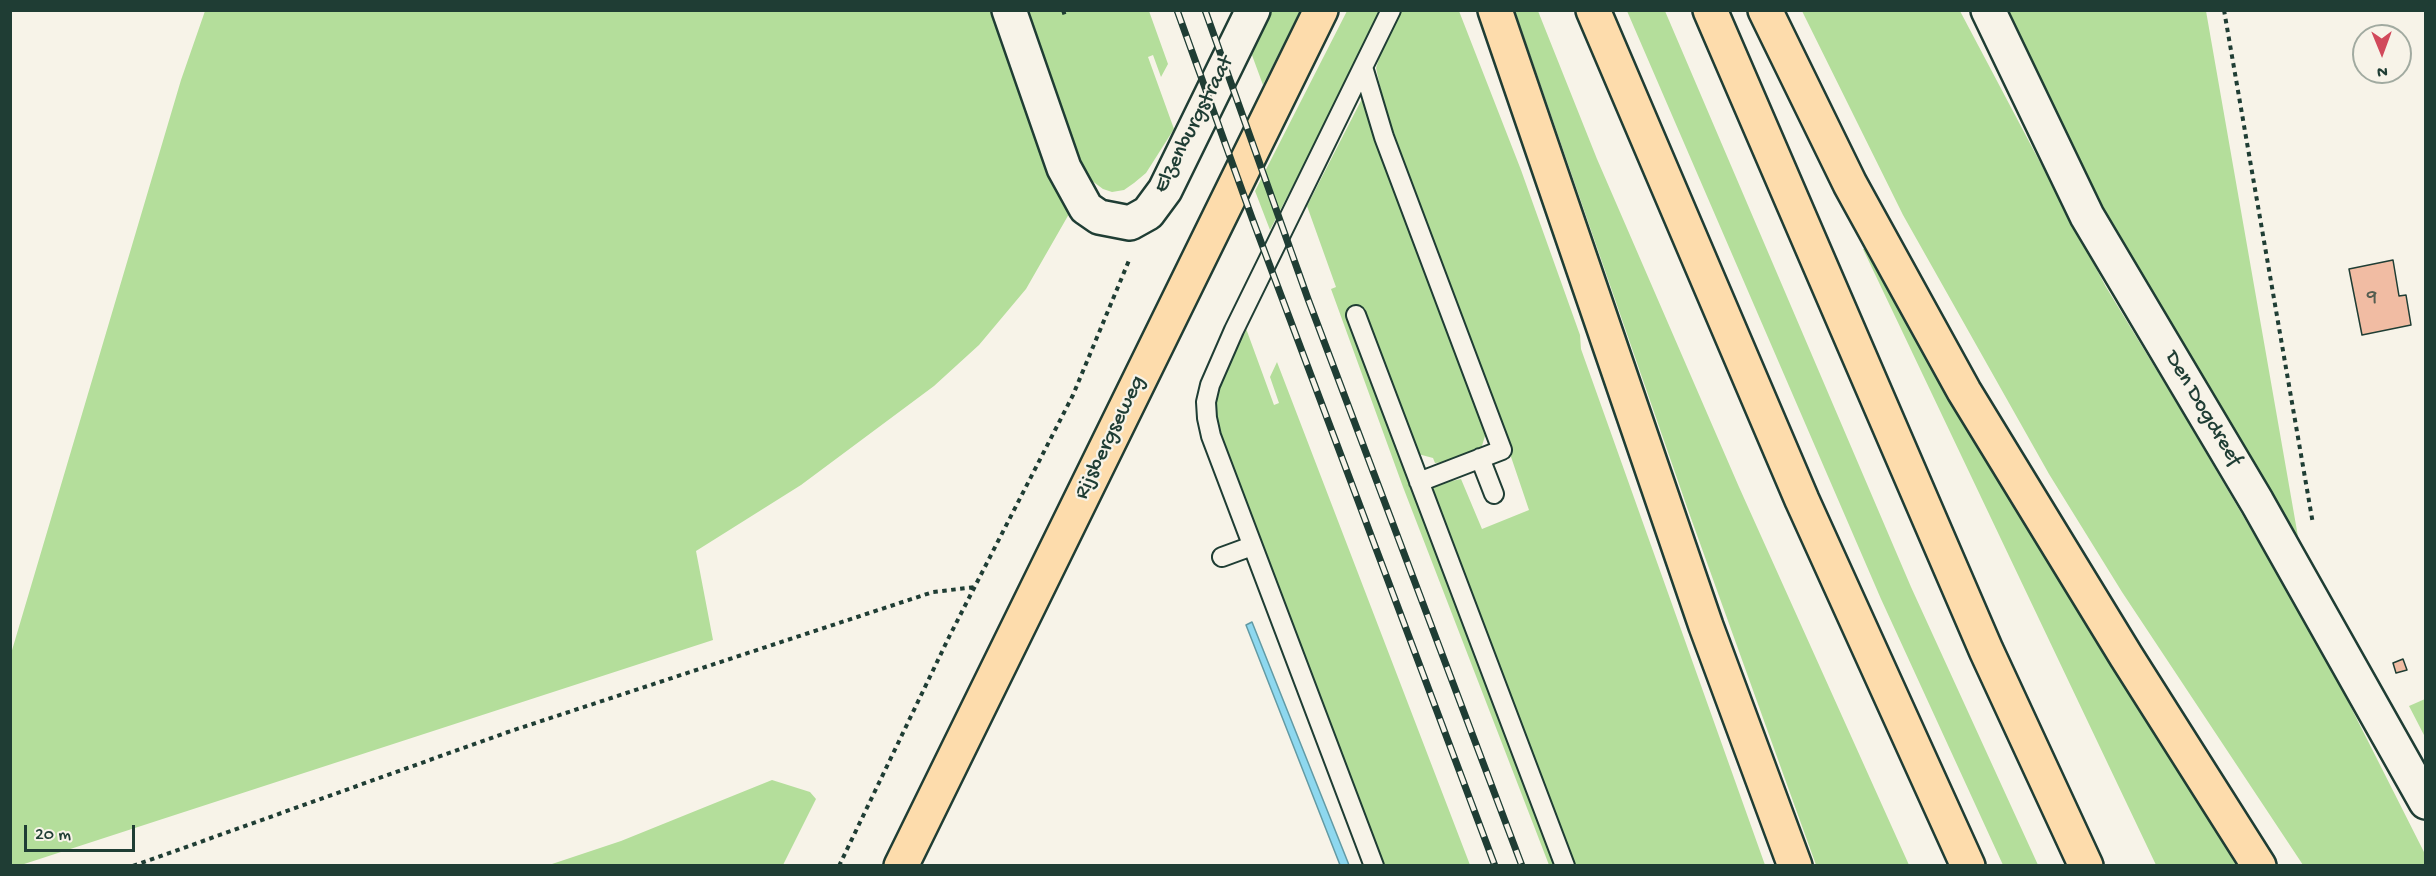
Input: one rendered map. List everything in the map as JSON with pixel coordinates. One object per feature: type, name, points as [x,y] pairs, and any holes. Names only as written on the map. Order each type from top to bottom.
[{"type":"main road","name":"Rijsbergseweg","points":[[901,866],[1321,10]]},
{"type":"main road","points":[[1495,10],[1706,626],[1795,866]]},
{"type":"main road","points":[[1593,10],[1802,500],[1968,866]]},
{"type":"main road","points":[[1710,10],[1986,650],[2086,866]]},
{"type":"main road","points":[[1765,10],[1850,184],[1964,391],[2126,656],[2259,866]]},
{"type":"street","name":"Elzenburgstraat","points":[[1009,10],[1064,168],[1086,208],[1098,218],[1130,223],[1148,213],[1165,190],[1253,10]]},
{"type":"street","name":"Den Dogdreef","points":[[1988,10],[2087,216],[2257,502],[2426,802]]},
{"type":"lane","points":[[1374,866],[1211,436],[1206,402],[1210,385],[1234,330],[1391,10]]},
{"type":"lane","points":[[1363,66],[1396,170],[1502,450],[1419,482]]},
{"type":"lane","points":[[1356,315],[1565,866]]},
{"type":"lane","points":[[1480,458],[1494,494]]},
{"type":"lane","points":[[1222,558],[1252,546]]},
{"type":"path","points":[[1063,10],[1065,16]]},
{"type":"path","points":[[2224,10],[2313,526]]},
{"type":"path","points":[[839,866],[975,587],[1073,394],[1148,213]]},
{"type":"path","points":[[134,866],[508,732],[933,592],[975,587]]},
{"type":"green space","points":[[205,11],[996,11],[1069,214],[1026,289],[979,345],[934,386],[801,485],[696,551],[713,640],[18,866],[10,865],[10,657],[181,80]]},
{"type":"green space","points":[[1019,11],[1149,11],[1168,64],[1161,77],[1153,55],[1148,57],[1174,129],[1146,173],[1124,190],[1112,192],[1103,189],[1080,172]]},
{"type":"green space","points":[[1268,11],[1300,11],[1263,85],[1249,47]]},
{"type":"green space","points":[[1347,11],[1383,11],[1270,230],[1255,191]]},
{"type":"green space","points":[[1399,11],[1459,11],[1521,170],[1580,335],[1581,349],[1765,865],[1575,865],[1429,493],[1438,484],[1461,479],[1482,529],[1529,510],[1507,445],[1391,136],[1376,68]]},
{"type":"green space","points":[[1515,11],[1538,11],[1597,159],[1739,487],[1909,865],[1816,865],[1688,510]]},
{"type":"green space","points":[[1627,11],[1665,11],[1911,587],[2038,865],[2003,865],[1881,599]]},
{"type":"green space","points":[[1802,11],[1960,11],[2106,287],[2324,654],[2425,854],[2425,865],[2303,865],[2122,592],[2049,474],[1903,215]]},
{"type":"green space","points":[[1998,11],[2206,11],[2300,548],[2090,185]]},
{"type":"green space","points":[[1366,91],[1484,424],[1485,436],[1481,449],[1435,463],[1433,458],[1418,454],[1556,865],[1549,865],[1403,487],[1331,289],[1336,287],[1307,206]]},
{"type":"green space","points":[[1869,247],[2243,865],[2156,865],[1863,249]]},
{"type":"green space","points":[[1244,323],[1274,405],[1279,403],[1270,377],[1277,362],[1470,865],[1382,865],[1214,417],[1219,385]]},
{"type":"green space","points":[[2425,699],[2425,737],[2409,706]]},
{"type":"green space","points":[[772,780],[810,792],[816,799],[783,865],[549,865],[621,841]]},
{"type":"water","points":[[1252,622],[1349,865],[1340,865],[1246,625]]},
{"type":"building","points":[[2393,260],[2399,296],[2406,295],[2411,325],[2362,335],[2349,269]]},
{"type":"building","points":[[2403,659],[2407,670],[2396,673],[2393,663]]},
{"type":"railway","points":[[1177,10],[1252,218],[1495,866]]},
{"type":"railway","points":[[1205,10],[1308,299],[1522,866]]}]
